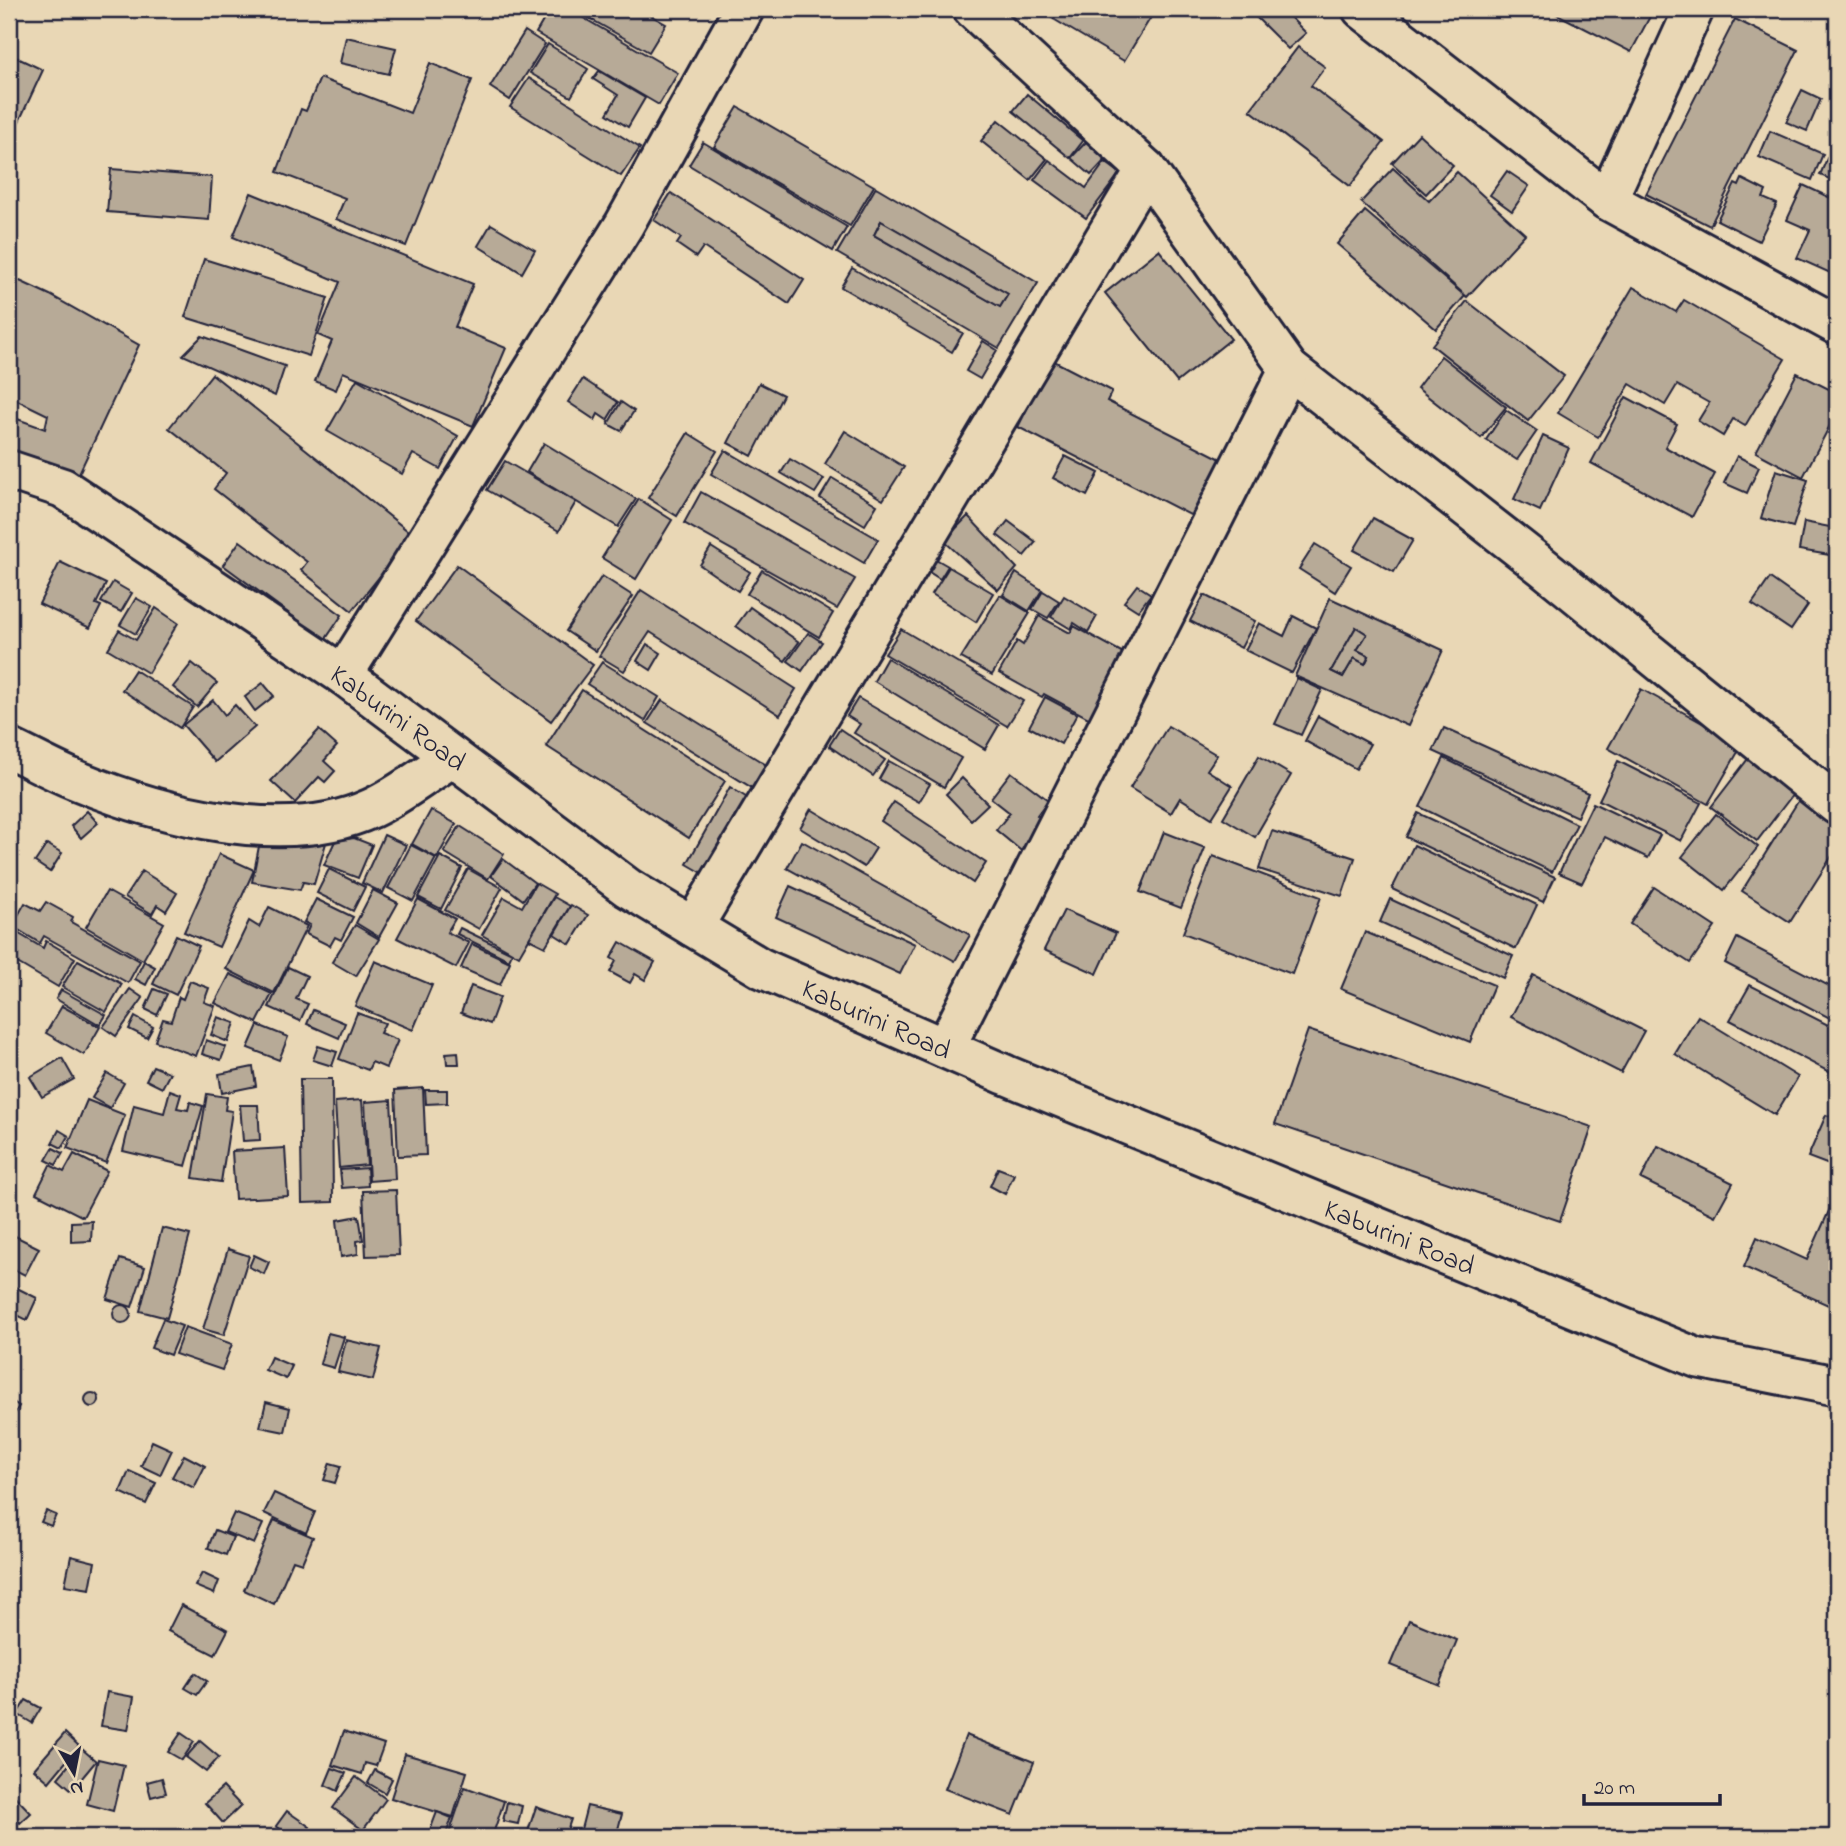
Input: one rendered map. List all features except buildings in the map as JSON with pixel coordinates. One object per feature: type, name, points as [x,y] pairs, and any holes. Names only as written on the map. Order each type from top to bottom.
[{"type":"street","points":[[343,675],[624,225],[744,9]]},
{"type":"street","points":[[973,9],[1146,169],[1289,369],[1543,567],[1837,805]]},
{"type":"street","points":[[1362,9],[1607,200],[1837,325]]},
{"type":"street","points":[[1607,200],[1693,9]]},
{"type":"street","points":[[693,927],[1146,169]]},
{"type":"street","points":[[945,1048],[1289,369]]},
{"type":"street","name":"Kaburini Road","points":[[9,470],[63,488],[343,675],[628,888],[761,968],[945,1048],[1697,1358],[1837,1386]]},
{"type":"street","points":[[9,748],[76,780],[155,807],[225,824],[284,826],[328,822],[372,808],[453,757]]}]
